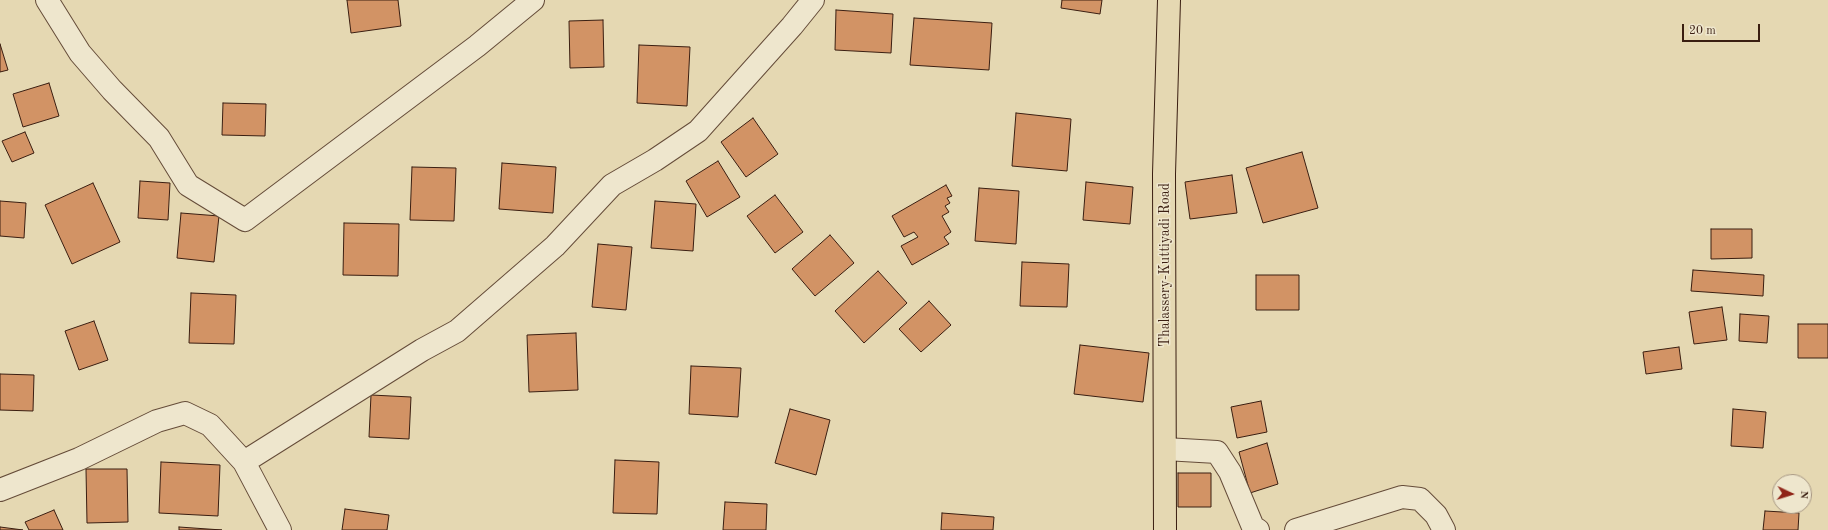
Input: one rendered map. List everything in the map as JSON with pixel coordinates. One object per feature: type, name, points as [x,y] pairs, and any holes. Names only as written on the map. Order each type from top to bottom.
[{"type":"main road","name":"Thalassery-Kuttiyadi Road","points":[[1165,530],[1164,174],[1169,0]]},
{"type":"street","points":[[47,0],[80,53],[112,90],[159,138],[188,185],[245,220],[476,46],[533,0]]},
{"type":"street","points":[[244,462],[422,350],[457,331],[555,246],[612,185],[655,160],[698,131],[792,26],[813,0]]},
{"type":"street","points":[[0,490],[79,459],[157,420],[185,413],[210,425],[244,462],[280,530]]},
{"type":"street","points":[[1165,449],[1216,452],[1230,472],[1253,527],[1258,530]]},
{"type":"street","points":[[1296,530],[1402,497],[1420,499],[1436,515],[1444,530]]},
{"type":"building","points":[[347,0],[398,0],[401,26],[351,33]]},
{"type":"building","points":[[1062,0],[1102,0],[1100,14],[1061,8]]},
{"type":"building","points":[[836,10],[893,14],[891,53],[835,50]]},
{"type":"building","points":[[914,18],[992,23],[989,70],[910,65]]},
{"type":"building","points":[[603,20],[604,67],[570,68],[569,21]]},
{"type":"building","points":[[0,44],[8,70],[0,72]]},
{"type":"building","points":[[639,45],[690,47],[687,106],[637,103]]},
{"type":"building","points":[[49,83],[59,116],[23,127],[13,94]]},
{"type":"building","points":[[223,103],[266,104],[265,136],[222,135]]},
{"type":"building","points":[[1016,113],[1071,119],[1067,171],[1012,166]]},
{"type":"building","points":[[753,118],[778,154],[746,177],[721,142]]},
{"type":"building","points":[[25,132],[34,153],[12,162],[2,141]]},
{"type":"building","points":[[1302,152],[1318,208],[1263,223],[1246,168]]},
{"type":"building","points":[[718,161],[740,197],[707,217],[686,181]]},
{"type":"building","points":[[502,163],[556,167],[553,213],[499,209]]},
{"type":"building","points":[[412,167],[456,168],[454,221],[410,220]]},
{"type":"building","points":[[1232,175],[1237,213],[1190,219],[1185,182]]},
{"type":"building","points":[[140,181],[170,183],[168,220],[138,218]]},
{"type":"building","points":[[1086,182],[1133,187],[1130,224],[1083,220]]},
{"type":"building","points":[[93,183],[120,242],[72,264],[45,205]]},
{"type":"building","points":[[946,185],[952,196],[947,198],[950,203],[945,206],[949,212],[942,216],[951,232],[944,237],[949,244],[912,265],[901,246],[918,237],[914,232],[904,237],[892,216]]},
{"type":"building","points":[[979,188],[1019,191],[1016,244],[975,241]]},
{"type":"building","points":[[775,195],[803,232],[775,253],[747,216]]},
{"type":"building","points":[[0,201],[26,203],[24,238],[0,236]]},
{"type":"building","points":[[655,201],[696,204],[693,251],[651,248]]},
{"type":"building","points":[[181,213],[219,216],[214,262],[177,258]]},
{"type":"building","points":[[344,223],[399,224],[398,276],[343,275]]},
{"type":"building","points":[[1711,229],[1752,229],[1752,258],[1711,259]]},
{"type":"building","points":[[830,235],[854,263],[815,296],[792,269]]},
{"type":"building","points":[[598,244],[632,247],[626,310],[592,307]]},
{"type":"building","points":[[1022,262],[1069,264],[1067,307],[1020,306]]},
{"type":"building","points":[[1693,270],[1764,275],[1763,296],[1691,291]]},
{"type":"building","points":[[878,271],[907,303],[864,343],[835,311]]},
{"type":"building","points":[[1256,275],[1299,275],[1299,310],[1256,310]]},
{"type":"building","points":[[191,293],[236,295],[234,344],[189,343]]},
{"type":"building","points":[[929,301],[951,325],[921,352],[899,329]]},
{"type":"building","points":[[1722,307],[1727,340],[1694,344],[1689,312]]},
{"type":"building","points":[[1740,314],[1769,316],[1767,343],[1739,341]]},
{"type":"building","points":[[94,321],[108,360],[79,370],[65,331]]},
{"type":"building","points":[[1798,324],[1828,324],[1828,358],[1798,358]]},
{"type":"building","points":[[576,333],[578,390],[529,392],[527,335]]},
{"type":"building","points":[[1080,345],[1149,353],[1143,402],[1074,394]]},
{"type":"building","points":[[1679,347],[1682,369],[1646,374],[1643,352]]},
{"type":"building","points":[[691,366],[741,368],[738,417],[689,414]]},
{"type":"building","points":[[0,374],[34,375],[33,411],[0,410]]},
{"type":"building","points":[[371,395],[411,397],[409,439],[369,437]]},
{"type":"building","points":[[1261,401],[1267,432],[1237,438],[1231,407]]},
{"type":"building","points":[[790,409],[830,420],[816,475],[775,463]]},
{"type":"building","points":[[1733,409],[1766,412],[1763,448],[1731,446]]},
{"type":"building","points":[[1267,443],[1278,484],[1250,493],[1239,452]]},
{"type":"building","points":[[615,460],[659,462],[657,514],[613,513]]},
{"type":"building","points":[[161,462],[220,465],[218,516],[159,513]]},
{"type":"building","points":[[86,469],[127,469],[128,522],[87,523]]},
{"type":"building","points":[[1178,473],[1211,473],[1211,507],[1178,507]]},
{"type":"building","points":[[725,502],[767,504],[766,530],[723,530]]},
{"type":"building","points":[[345,509],[389,515],[387,530],[342,530]]},
{"type":"building","points":[[54,510],[63,530],[29,530],[25,522]]},
{"type":"building","points":[[1765,511],[1772,511],[1772,514],[1799,514],[1798,530],[1763,530]]},
{"type":"building","points":[[942,513],[994,517],[993,530],[941,530]]},
{"type":"building","points":[[0,527],[23,530],[0,530]]},
{"type":"building","points":[[179,527],[222,530],[179,530]]}]
